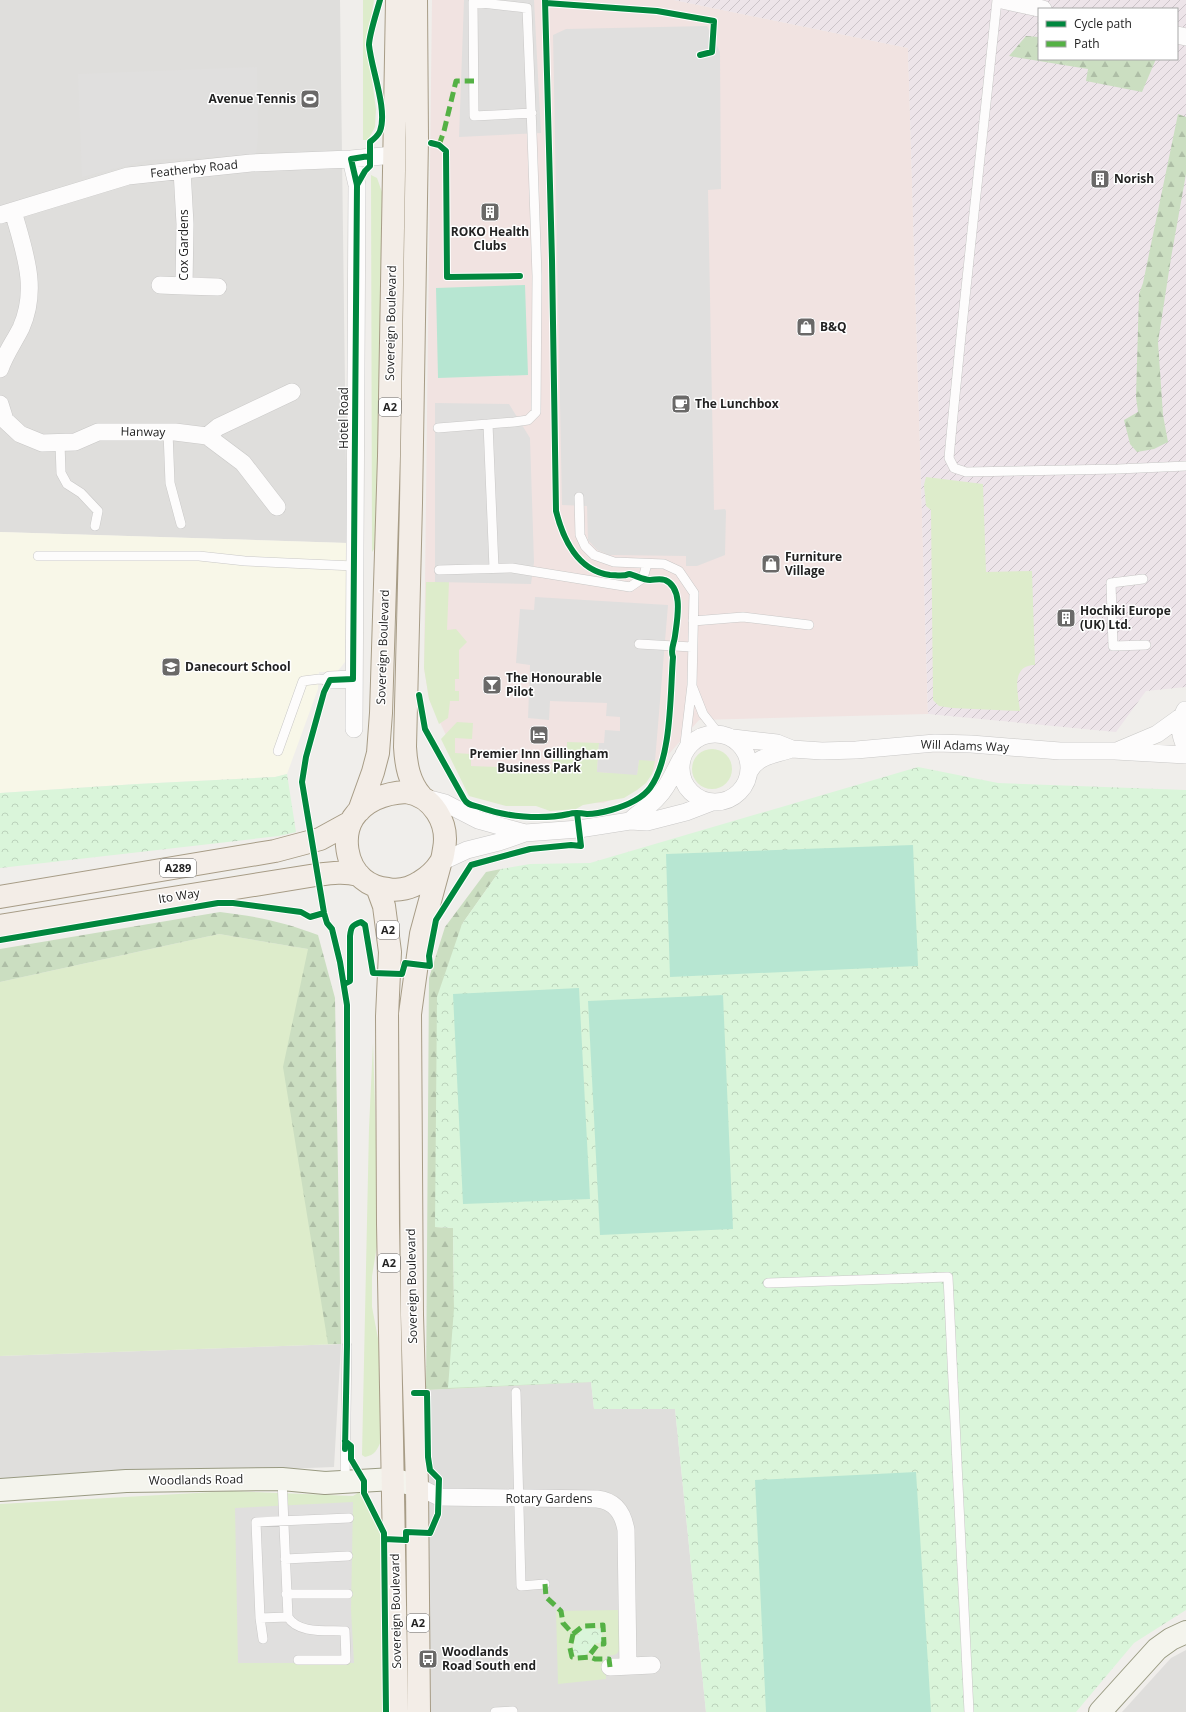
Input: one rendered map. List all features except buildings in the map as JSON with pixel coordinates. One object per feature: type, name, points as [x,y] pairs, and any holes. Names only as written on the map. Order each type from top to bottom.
[{"type":"main road","name":"Sovereign Boulevard","points":[[355,817],[377,758],[381,713],[389,456],[393,155],[397,0]]},
{"type":"main road","name":"Sovereign Boulevard","points":[[416,0],[417,138],[405,747],[413,787],[420,796]]},
{"type":"main road","points":[[406,792],[420,796],[436,812],[444,828],[446,842],[440,863],[429,876],[412,886],[395,890],[377,887],[367,882],[359,875],[353,865],[348,851],[347,836],[355,817],[370,802],[389,794],[406,792]]},
{"type":"main road","name":"A289","points":[[0,897],[275,851],[320,839],[355,817]]},
{"type":"main road","name":"Sovereign Boulevard","points":[[419,1712],[417,1486],[412,1315],[410,1014],[421,934],[440,863]]},
{"type":"main road","name":"Ito Way","points":[[0,926],[337,872],[349,872],[359,875]]},
{"type":"main road","name":"Sovereign Boulevard","points":[[377,887],[384,906],[390,952],[387,1047],[390,1354],[397,1712]]},
{"type":"street","points":[[1002,0],[1038,8]]},
{"type":"street","name":"Featherby Road","points":[[6,213],[97,179],[182,170],[238,159],[351,159],[393,155]]},
{"type":"street","name":"Hotel Road","points":[[351,159],[357,185],[353,679],[354,729]]},
{"type":"street","name":"Cox Gardens","points":[[182,170],[185,224],[184,286],[218,287]]},
{"type":"street","points":[[0,369],[5,355],[21,327],[27,309],[31,284],[25,254],[6,213]]},
{"type":"street","points":[[160,285],[184,286]]},
{"type":"street","points":[[277,506],[243,463],[207,436],[218,427],[292,392]]},
{"type":"street","name":"Hanway","points":[[0,404],[5,420],[20,434],[42,443],[75,442],[98,432],[168,432],[207,436]]},
{"type":"street","points":[[330,680],[353,679]]},
{"type":"street","points":[[1184,712],[1180,727],[1181,738],[1186,748]]},
{"type":"street","name":"Will Adams Way","points":[[1115,751],[1157,734],[1184,712]]},
{"type":"street","points":[[440,863],[467,850],[499,842],[525,833],[579,829],[630,821],[647,822],[712,802],[726,800],[737,794],[745,784],[749,772],[748,760],[742,746],[725,736],[704,735],[698,738],[687,747],[658,797],[647,808],[638,812],[630,821]]},
{"type":"street","name":"Will Adams Way","points":[[725,736],[777,744],[792,749],[845,751],[935,743],[971,744],[1060,751],[1115,751],[1186,755]]},
{"type":"street","name":"Will Adams Way","points":[[749,772],[762,758],[792,749]]},
{"type":"street","points":[[683,755],[680,770],[686,787],[695,796],[712,802]]},
{"type":"street","points":[[420,796],[445,803],[478,820],[525,833]]},
{"type":"street","name":"Woodlands Road","points":[[0,1490],[126,1481],[282,1479],[325,1483],[393,1479],[417,1486]]},
{"type":"street","name":"Rotary Gardens","points":[[417,1486],[439,1497],[600,1499],[611,1503],[619,1510],[626,1530],[628,1666]]},
{"type":"street","points":[[1100,1712],[1157,1649],[1171,1639],[1186,1632]]},
{"type":"street","points":[[610,1667],[652,1665]]},
{"type":"lane","points":[[998,0],[960,336],[949,458],[954,468],[966,472],[1186,466]]},
{"type":"lane","points":[[438,428],[528,420],[536,412],[536,276],[532,113],[527,8],[473,2],[474,116],[532,113]]},
{"type":"lane","points":[[488,424],[494,568]]},
{"type":"lane","points":[[168,432],[170,483],[180,524]]},
{"type":"lane","points":[[60,443],[61,472],[67,484],[81,493],[98,511],[95,526]]},
{"type":"lane","points":[[579,497],[580,535],[582,542],[590,552],[599,558],[614,562],[664,564],[679,571],[694,593],[692,685],[683,755]]},
{"type":"lane","points":[[38,556],[199,556],[245,561],[354,566]]},
{"type":"lane","points":[[439,570],[512,568],[630,587],[643,578],[647,564]]},
{"type":"lane","points":[[1143,579],[1111,583],[1113,646],[1146,645]]},
{"type":"lane","points":[[693,621],[743,616],[810,625]]},
{"type":"lane","points":[[639,644],[692,647]]},
{"type":"lane","points":[[278,751],[303,681],[319,679],[330,680]]},
{"type":"lane","points":[[692,685],[703,714],[725,736]]},
{"type":"lane","points":[[768,1283],[948,1277],[969,1712]]},
{"type":"lane","points":[[345,1482],[346,1346]]},
{"type":"lane","points":[[516,1392],[522,1586],[545,1584]]},
{"type":"lane","points":[[282,1479],[288,1617],[291,1623],[305,1628],[344,1632],[346,1660],[298,1660]]},
{"type":"lane","points":[[263,1639],[260,1618],[256,1522],[349,1518]]},
{"type":"lane","points":[[285,1559],[348,1556]]},
{"type":"lane","points":[[286,1594],[348,1594]]},
{"type":"lane","points":[[260,1618],[288,1617]]},
{"type":"lane","points":[[495,1712],[513,1711]]},
{"type":"shaded area","points":[[0,0],[340,0],[347,543],[0,532]]},
{"type":"shaded area","points":[[432,0],[674,0],[908,48],[928,714],[699,720],[637,790],[603,803],[475,797],[429,699],[424,668]]},
{"type":"shaded area","points":[[464,0],[534,0],[541,133],[459,137]]},
{"type":"shaded area","points":[[674,0],[1186,0],[1186,687],[1146,691],[1116,732],[928,714],[908,48]]},
{"type":"shaded area","points":[[707,26],[720,52],[721,189],[708,190],[714,510],[725,509],[726,511],[725,555],[697,566],[686,566],[686,556],[609,555],[597,550],[588,540],[587,506],[562,505],[553,35],[566,29]]},
{"type":"shaded area","points":[[257,67],[258,136],[256,155],[149,160],[82,177],[78,74]]},
{"type":"shaded area","points":[[435,403],[509,404],[530,438],[534,562],[531,584],[435,582]]},
{"type":"shaded area","name":"Danecourt School","points":[[0,532],[347,543],[345,662],[337,672],[319,672],[318,689],[287,774],[275,777],[0,793]]},
{"type":"shaded area","points":[[535,597],[668,605],[655,761],[639,760],[637,775],[597,772],[599,743],[604,743],[605,730],[620,731],[620,717],[606,716],[607,703],[550,701],[549,720],[528,718],[530,665],[516,663],[520,609],[534,610]]},
{"type":"shaded area","points":[[341,1344],[334,1467],[0,1480],[0,1356]]},
{"type":"shaded area","points":[[591,1382],[594,1409],[675,1409],[706,1712],[429,1712],[426,1390]]},
{"type":"shaded area","points":[[353,1502],[351,1610],[354,1663],[238,1663],[235,1508]]},
{"type":"shaded area","points":[[1186,1650],[1186,1712],[1122,1712],[1171,1658]]},
{"type":"green space","points":[[363,0],[374,0],[367,44],[376,109],[375,127],[368,140],[363,140]]},
{"type":"green space","points":[[1026,36],[1038,37],[1038,60],[1156,60],[1142,92],[1086,81],[1088,69],[1009,56]]},
{"type":"green space","points":[[1178,114],[1186,117],[1186,174],[1158,342],[1163,415],[1168,442],[1154,449],[1137,452],[1130,444],[1124,420],[1138,412],[1136,397],[1139,294],[1143,283]]},
{"type":"green space","points":[[371,175],[377,178],[382,192],[378,544],[372,552]]},
{"type":"green space","points":[[525,285],[528,375],[438,378],[436,288]]},
{"type":"green space","points":[[926,477],[983,484],[986,572],[1032,571],[1035,665],[1027,666],[1019,675],[1017,689],[1020,711],[952,708],[939,706],[933,700],[931,510],[926,506],[924,485]]},
{"type":"green space","points":[[426,582],[449,582],[447,630],[456,629],[467,642],[459,650],[459,679],[455,679],[455,691],[459,691],[459,701],[450,701],[448,718],[439,724],[429,699],[424,668]]},
{"type":"green space","points":[[457,722],[473,723],[472,739],[455,738],[455,753],[471,754],[471,766],[552,769],[553,758],[567,759],[567,742],[599,743],[597,772],[637,774],[639,759],[655,761],[652,774],[646,783],[624,798],[583,805],[576,809],[550,811],[536,806],[506,806],[469,796],[441,739]]},
{"type":"green space","points":[[712,749],[723,752],[729,758],[732,769],[729,780],[723,786],[712,789],[701,786],[695,780],[692,769],[695,758],[701,752]]},
{"type":"green space","points":[[918,767],[998,783],[1186,790],[1186,1610],[1134,1643],[1076,1712],[706,1712],[675,1409],[594,1409],[591,1382],[448,1388],[454,1308],[453,1228],[435,1227],[437,997],[462,924],[501,869],[530,864],[590,863]]},
{"type":"green space","points":[[287,774],[296,832],[279,836],[0,868],[0,793],[275,777]]},
{"type":"green space","points":[[913,845],[918,966],[670,977],[666,854]]},
{"type":"green space","points":[[501,869],[462,924],[435,1227],[453,1228],[454,1308],[591,1382],[426,1390],[429,978],[445,927],[486,872]]},
{"type":"green space","points":[[220,912],[269,920],[293,926],[318,935],[335,998],[341,1344],[328,1344],[283,1067],[308,949],[219,934],[0,982],[0,949]]},
{"type":"green space","points":[[219,934],[308,949],[341,1344],[0,1356],[0,982]]},
{"type":"green space","points":[[579,988],[590,1199],[463,1204],[453,994]]},
{"type":"green space","points":[[723,995],[733,1229],[600,1235],[588,1001]]},
{"type":"green space","points":[[373,1043],[379,1234],[372,1276],[372,1307],[380,1349],[381,1441],[375,1452],[365,1457],[362,1455],[369,1128]]},
{"type":"green space","points":[[916,1472],[931,1712],[766,1712],[755,1480]]},
{"type":"green space","points":[[232,1491],[353,1496],[358,1493],[364,1493],[384,1533],[386,1712],[0,1712],[0,1504]]},
{"type":"green space","points":[[619,1610],[620,1644],[616,1654],[605,1658],[606,1679],[558,1684],[556,1611]]},
{"type":"green space","points":[[584,1628],[602,1629],[602,1643],[596,1643],[584,1657],[576,1656],[573,1649],[575,1637]]},
{"type":"marked path","points":[[439,145],[444,131],[456,81],[474,81]]},
{"type":"marked path","points":[[545,1584],[546,1597],[561,1611],[563,1623],[573,1634],[570,1648],[572,1657],[609,1659],[610,1667]]},
{"type":"marked path","points":[[573,1634],[583,1626],[603,1625],[604,1644],[598,1644],[588,1657]]},
{"type":"cycle path","points":[[357,185],[365,171],[370,166],[370,142],[379,133],[382,122],[381,101],[369,45],[380,0]]},
{"type":"cycle path","points":[[419,695],[425,729],[464,799],[470,804],[501,813],[547,817],[576,813],[593,814],[622,807],[642,796],[650,788],[657,775],[666,743],[669,725],[673,657],[672,649],[678,613],[675,590],[671,584],[663,579],[647,580],[629,574],[622,576],[610,575],[589,567],[574,552],[568,542],[556,511],[552,260],[545,0]]},
{"type":"cycle path","points":[[546,3],[657,11],[714,21],[712,52],[700,55]]},
{"type":"cycle path","points":[[431,143],[439,145],[446,151],[447,277],[520,276]]},
{"type":"cycle path","points":[[345,1449],[347,1346],[347,1005],[340,962],[332,929],[327,923],[324,913],[302,782],[306,757],[324,692],[330,680],[353,679],[357,185],[351,159],[369,156]]},
{"type":"cycle path","points":[[344,984],[350,981],[350,936],[354,925],[361,922],[365,925],[373,973],[402,974],[405,963],[430,966],[429,956],[436,920],[471,865],[530,849],[571,845],[581,846],[577,813]]},
{"type":"cycle path","points":[[0,940],[218,903],[233,903],[301,912],[310,917],[324,913]]},
{"type":"cycle path","points":[[384,1539],[406,1540],[406,1532],[430,1533],[438,1514],[439,1479],[430,1470],[428,1457],[427,1393],[414,1393]]},
{"type":"cycle path","points":[[345,1441],[351,1446],[351,1459],[364,1481],[364,1493],[384,1533],[386,1712]]},
{"type":"place","name":"Avenue Tennis","points":[[310,99]]},
{"type":"place","name":"Norish","points":[[1100,179]]},
{"type":"place","name":"ROKO Health Clubs","points":[[490,212]]},
{"type":"place","name":"B&Q","points":[[806,327]]},
{"type":"place","name":"The Lunchbox","points":[[681,404]]},
{"type":"place","name":"Furniture Village","points":[[771,564]]},
{"type":"place","name":"Hochiki Europe (UK) Ltd.","points":[[1066,618]]},
{"type":"place","name":"Danecourt School","points":[[171,667]]},
{"type":"place","name":"The Honourable Pilot","points":[[492,685]]},
{"type":"place","name":"Premier Inn Gillingham Business Park","points":[[539,735]]},
{"type":"place","name":"Woodlands Road South end","points":[[428,1659]]}]
